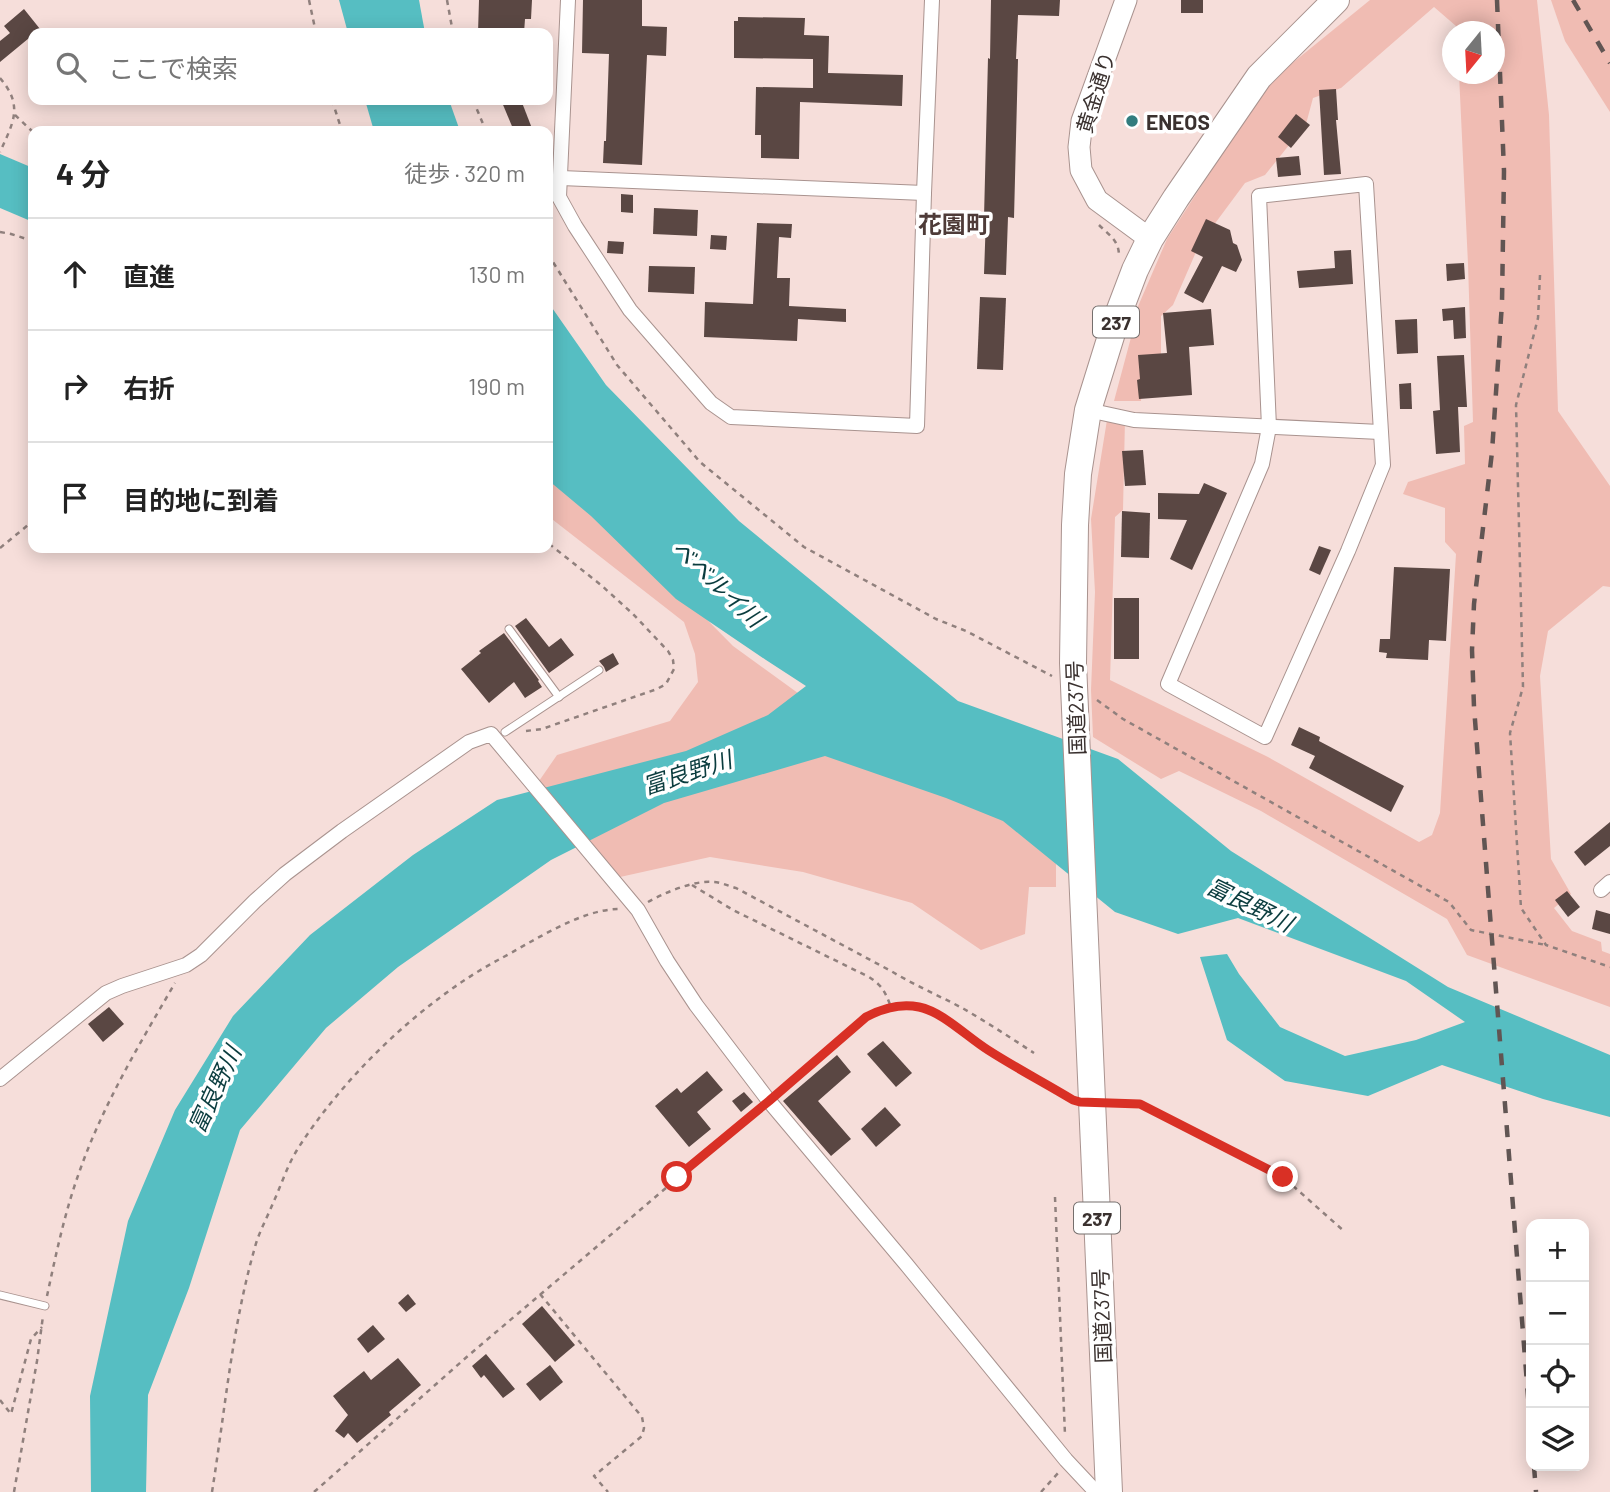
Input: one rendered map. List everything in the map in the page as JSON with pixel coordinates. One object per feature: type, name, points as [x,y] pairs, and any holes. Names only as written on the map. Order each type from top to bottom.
[{"type":"highway","name":"国道237号","points":[[1109,1492],[1085,943],[1086,706],[1073,663],[1078,474],[1088,410],[1116,320],[1150,239],[1259,77],[1336,0]]},
{"type":"street","points":[[568,0],[559,197],[630,310],[711,403],[731,418],[917,426],[932,0]]},
{"type":"street","name":"黄金通り","points":[[1126,0],[1082,121],[1079,146],[1081,170],[1097,200],[1150,239]]},
{"type":"street","points":[[561,178],[924,193]]},
{"type":"street","points":[[1366,184],[1380,432],[1382,465],[1348,551],[1265,737],[1168,684],[1262,464],[1269,427],[1259,196],[1366,184]]},
{"type":"street","points":[[1088,410],[1134,420],[1380,432]]},
{"type":"street","points":[[0,1079],[106,993],[186,965],[201,956],[285,874],[352,823],[469,742],[491,734],[503,738],[635,906],[696,1005],[769,1101],[1066,1460],[1096,1492]]},
{"type":"street","points":[[1610,882],[1601,890],[1610,892]]},
{"type":"lane","points":[[509,629],[559,697]]},
{"type":"lane","points":[[503,738],[599,670]]},
{"type":"lane","points":[[0,1294],[45,1306]]},
{"type":"path","points":[[309,0],[315,28]]},
{"type":"path","points":[[447,0],[452,28]]},
{"type":"path","points":[[0,78],[7,86],[15,107],[15,116],[0,152]]},
{"type":"path","points":[[334,105],[340,126]]},
{"type":"path","points":[[475,105],[484,126]]},
{"type":"path","points":[[15,116],[28,128]]},
{"type":"path","points":[[1094,219],[1115,239],[1119,247],[1118,264]]},
{"type":"path","points":[[0,232],[28,239]]},
{"type":"path","points":[[553,262],[617,365],[700,461],[804,547],[936,620],[966,631],[1050,676]]},
{"type":"path","points":[[1540,275],[1538,318],[1516,405],[1523,687],[1510,733],[1521,908],[1546,944]]},
{"type":"path","points":[[0,548],[28,525]]},
{"type":"path","points":[[1086,706],[1123,719],[1449,902],[1471,930],[1546,944],[1610,967]]},
{"type":"path","points":[[212,1492],[243,1292],[256,1244],[295,1153],[323,1112],[364,1066],[422,1010],[478,971],[564,925],[597,911],[635,906],[665,893],[712,881],[736,888],[963,1009],[1034,1053]]},
{"type":"path","points":[[692,885],[733,910],[869,976],[885,990],[891,1007]]},
{"type":"path","points":[[14,1492],[45,1306],[65,1219],[80,1170],[110,1101],[186,965]]},
{"type":"path","points":[[314,1492],[540,1294],[866,1017],[885,1007],[917,1006],[933,1012],[986,1049],[1073,1100],[1140,1104],[1164,1115],[1283,1177],[1345,1232]]},
{"type":"path","points":[[1041,1492],[1055,1478],[1066,1460],[1055,1197]]},
{"type":"path","points":[[540,1294],[642,1417],[645,1427],[642,1436],[594,1476],[608,1492]]},
{"type":"path","points":[[0,1399],[11,1414],[31,1339],[42,1327]]},
{"type":"shaded area","points":[[1370,0],[1537,0],[1549,115],[1558,411],[1610,486],[1610,587],[1603,586],[1548,631],[1540,676],[1551,859],[1571,894],[1554,908],[1572,931],[1601,942],[1602,951],[1610,954],[1610,1007],[1467,955],[1447,919],[1261,811],[1179,771],[1161,779],[1093,737],[1091,690],[1095,592],[1091,519],[1107,420],[1125,419],[1123,510],[1115,517],[1110,680],[1268,757],[1419,842],[1432,835],[1440,813],[1456,554],[1445,542],[1445,508],[1403,494],[1408,482],[1465,464],[1464,426],[1473,422],[1459,84],[1505,84],[1505,21],[1450,21],[1434,7],[1341,88],[1313,98],[1306,124],[1265,175],[1245,183],[1199,245],[1173,305],[1161,316],[1161,355],[1144,360],[1141,401],[1114,401],[1136,311],[1167,239],[1268,83]]},
{"type":"shaded area","points":[[1551,0],[1610,0],[1610,112],[1565,41]]},
{"type":"shaded area","points":[[553,458],[585,496],[733,646],[802,696],[1037,839],[1056,864],[1056,887],[1029,887],[1025,934],[981,950],[912,903],[803,872],[710,857],[611,879],[528,797],[557,755],[670,721],[698,682],[695,654],[684,622],[553,520]]},
{"type":"water","points":[[339,0],[419,0],[424,28],[347,28]]},
{"type":"water","points":[[366,105],[451,105],[458,126],[373,126]]},
{"type":"water","points":[[0,154],[28,166],[28,220],[0,208]]},
{"type":"water","points":[[553,309],[606,385],[739,521],[958,701],[1118,759],[1231,851],[1448,987],[1610,1055],[1610,1117],[1543,1099],[1442,1065],[1368,1096],[1285,1081],[1227,1040],[1200,957],[1227,954],[1280,1027],[1345,1056],[1416,1040],[1465,1022],[1406,981],[1238,918],[1178,934],[1115,912],[1003,821],[825,756],[664,803],[551,860],[398,967],[326,1028],[240,1130],[189,1288],[148,1395],[146,1492],[91,1492],[90,1396],[128,1221],[175,1110],[233,1016],[310,935],[413,855],[497,800],[686,751],[768,715],[806,686],[676,599],[591,516],[553,484]]},
{"type":"building","points":[[479,0],[532,0],[531,19],[525,19],[524,28],[478,28]]},
{"type":"building","points":[[583,0],[642,0],[642,26],[667,27],[666,56],[647,55],[642,165],[603,163],[609,54],[582,53]]},
{"type":"building","points":[[991,0],[1060,0],[1059,16],[1018,15],[1014,218],[1008,217],[1006,275],[984,274]]},
{"type":"building","points":[[1181,0],[1203,0],[1203,13],[1181,13]]},
{"type":"building","points":[[24,9],[39,28],[28,28],[28,39],[0,62],[0,41],[10,33],[4,26]]},
{"type":"building","points":[[738,17],[805,18],[804,35],[829,36],[828,73],[903,75],[902,106],[800,102],[799,159],[761,158],[761,135],[755,135],[756,87],[813,88],[813,59],[734,58],[734,21],[738,21]]},
{"type":"building","points":[[1336,89],[1341,174],[1324,175],[1319,90]]},
{"type":"building","points":[[503,105],[523,105],[531,126],[512,126]]},
{"type":"building","points":[[1296,114],[1310,125],[1291,148],[1278,137]]},
{"type":"building","points":[[1299,156],[1301,175],[1278,177],[1276,158]]},
{"type":"building","points":[[621,194],[633,195],[633,213],[621,212]]},
{"type":"building","points":[[654,208],[698,210],[697,236],[653,234]]},
{"type":"building","points":[[1206,219],[1230,230],[1242,260],[1236,272],[1222,266],[1203,303],[1184,293],[1203,257],[1191,251]]},
{"type":"building","points":[[757,223],[792,224],[791,238],[779,237],[777,278],[790,278],[789,306],[846,309],[846,322],[798,319],[797,341],[704,337],[705,302],[753,304]]},
{"type":"building","points":[[711,235],[727,236],[726,250],[710,249]]},
{"type":"building","points":[[608,241],[624,242],[623,254],[607,253]]},
{"type":"building","points":[[1351,250],[1353,284],[1299,288],[1297,271],[1335,268],[1334,251]]},
{"type":"building","points":[[1464,263],[1465,279],[1447,281],[1446,264]]},
{"type":"building","points":[[649,266],[695,267],[694,294],[648,292]]},
{"type":"building","points":[[980,297],[1006,298],[1003,370],[977,369]]},
{"type":"building","points":[[1465,307],[1466,338],[1454,339],[1453,320],[1443,321],[1442,309]]},
{"type":"building","points":[[1211,309],[1214,345],[1189,347],[1192,395],[1139,399],[1138,355],[1167,353],[1163,313]]},
{"type":"building","points":[[1417,319],[1418,353],[1397,354],[1395,320]]},
{"type":"building","points":[[1464,355],[1467,407],[1458,407],[1460,452],[1436,454],[1433,411],[1440,410],[1437,356]]},
{"type":"building","points":[[1411,383],[1412,409],[1400,409],[1399,384]]},
{"type":"building","points":[[1143,450],[1146,485],[1125,486],[1122,451]]},
{"type":"building","points":[[1204,483],[1227,493],[1192,570],[1170,559],[1187,520],[1158,519],[1158,493],[1199,494]]},
{"type":"building","points":[[1122,511],[1150,513],[1149,558],[1121,557]]},
{"type":"building","points":[[1319,546],[1331,550],[1320,575],[1309,570]]},
{"type":"building","points":[[1394,567],[1450,569],[1446,641],[1429,640],[1428,660],[1386,658],[1387,653],[1379,652],[1380,639],[1390,639]]},
{"type":"building","points":[[1114,598],[1139,598],[1139,659],[1114,659]]},
{"type":"building","points":[[526,618],[549,647],[561,638],[574,655],[549,673],[515,626]]},
{"type":"building","points":[[504,633],[542,687],[525,698],[514,682],[489,703],[461,669],[481,653],[479,651]]},
{"type":"building","points":[[613,653],[619,664],[606,672],[599,661]]},
{"type":"building","points":[[1299,727],[1320,737],[1319,741],[1404,786],[1391,812],[1309,768],[1315,756],[1291,745]]},
{"type":"building","points":[[1610,822],[1610,846],[1585,866],[1574,852]]},
{"type":"building","points":[[1567,891],[1580,907],[1568,917],[1555,900]]},
{"type":"building","points":[[1596,910],[1610,914],[1610,934],[1592,929]]},
{"type":"building","points":[[109,1007],[124,1024],[103,1042],[88,1024]]},
{"type":"building","points":[[883,1041],[912,1073],[896,1087],[867,1054]]},
{"type":"building","points":[[837,1055],[851,1072],[818,1101],[851,1139],[831,1156],[783,1101]]},
{"type":"building","points":[[707,1071],[723,1090],[697,1112],[711,1129],[689,1147],[655,1106],[677,1088],[681,1093]]},
{"type":"building","points":[[744,1092],[753,1102],[741,1112],[732,1101]]},
{"type":"building","points":[[885,1107],[901,1125],[876,1147],[861,1129]]},
{"type":"building","points":[[408,1294],[416,1304],[406,1312],[398,1303]]},
{"type":"building","points":[[542,1306],[575,1345],[555,1362],[522,1324]]},
{"type":"building","points":[[373,1325],[385,1339],[368,1353],[357,1339]]},
{"type":"building","points":[[486,1354],[515,1389],[503,1398],[484,1375],[481,1378],[472,1366]]},
{"type":"building","points":[[398,1358],[421,1385],[357,1443],[348,1433],[344,1438],[335,1431],[348,1415],[333,1396],[364,1371],[371,1380]]},
{"type":"building","points":[[550,1365],[563,1382],[540,1401],[526,1384]]},
{"type":"railway","points":[[1497,0],[1504,171],[1502,303],[1492,452],[1474,604],[1472,650],[1474,707],[1529,1408]]},
{"type":"railway","points":[[1573,0],[1610,63]]},
{"type":"railway","points":[[1534,1471],[1536,1492]]},
{"type":"place","name":"ENEOS","points":[[1132,121]]},
{"type":"district","name":"花園町","points":[[954,223]]},
{"type":"route","points":[[677,1177],[866,1017],[885,1007],[899,1006],[917,1006],[933,1012],[986,1049],[1073,1100],[1140,1104],[1283,1177]]},
{"type":"water label","name":"ベベルイ川","points":[[718,583]]},
{"type":"water label","name":"富良野川","points":[[687,772]]},
{"type":"water label","name":"富良野川","points":[[1250,904]]},
{"type":"water label","name":"富良野川","points":[[214,1089]]}]
